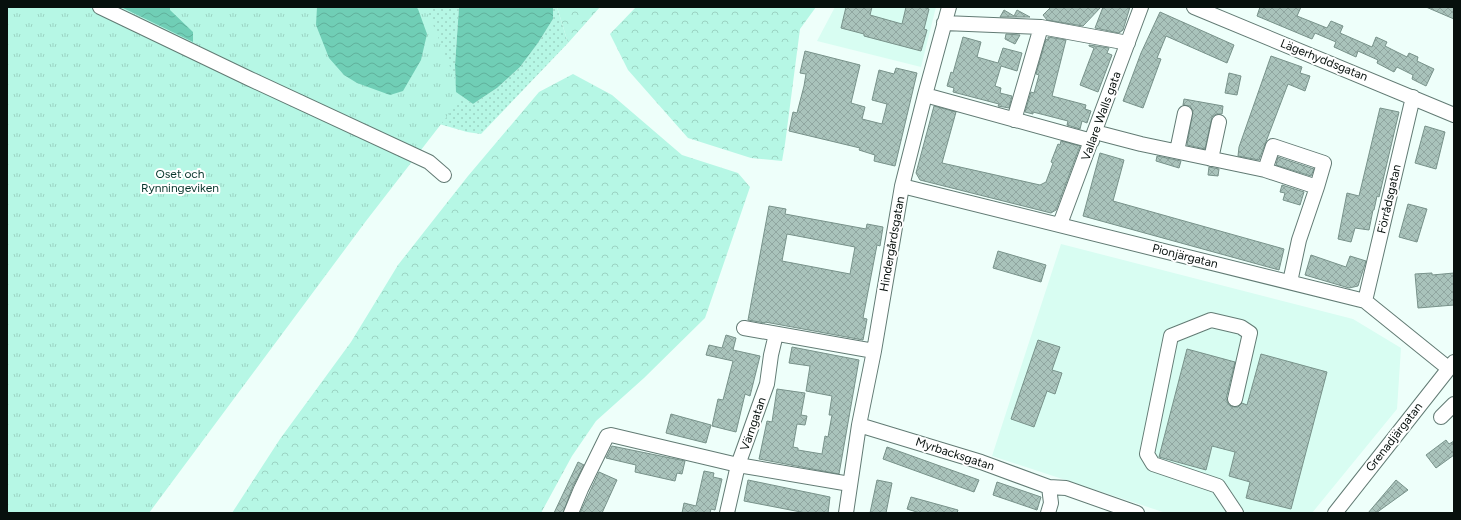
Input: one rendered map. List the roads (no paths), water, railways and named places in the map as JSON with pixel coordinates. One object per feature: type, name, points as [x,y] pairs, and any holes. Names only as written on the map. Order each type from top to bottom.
[{"type":"street","points":[[100,7],[248,78],[430,162],[444,175]]},
{"type":"street","name":"Hindergårdsgatan","points":[[846,513],[859,425],[874,351],[902,186],[949,7]]},
{"type":"street","name":"Vallare Walls gata","points":[[1060,224],[1141,7]]},
{"type":"street","name":"Lägerhyddsgatan","points":[[1194,7],[1454,114]]},
{"type":"street","points":[[944,24],[1041,27],[1128,43]]},
{"type":"street","points":[[1014,120],[1041,27]]},
{"type":"street","points":[[925,95],[1014,120],[1093,137],[1177,151],[1265,170],[1317,188]]},
{"type":"street","name":"Förrådsgatan","points":[[1365,301],[1413,97]]},
{"type":"street","points":[[1177,151],[1185,113]]},
{"type":"street","points":[[1211,159],[1219,122]]},
{"type":"street","points":[[1265,170],[1273,146],[1324,163],[1299,240],[1290,282]]},
{"type":"street","name":"Pionjärgatan","points":[[902,186],[1060,224],[1365,301],[1451,365]]},
{"type":"street","points":[[1235,399],[1250,333],[1241,327],[1211,320],[1171,336],[1147,454],[1153,464],[1218,486],[1236,513]]},
{"type":"street","points":[[744,328],[874,351]]},
{"type":"street","name":"Värngatan","points":[[727,513],[738,465],[767,384],[771,355],[776,334]]},
{"type":"street","name":"Grenadjärgatan","points":[[1335,513],[1451,365]]},
{"type":"street","points":[[1441,417],[1454,404]]},
{"type":"street","name":"Myrbacksgatan","points":[[859,425],[981,462],[1049,487],[1066,488],[1137,513]]},
{"type":"street","points":[[571,513],[580,489],[607,436],[632,440],[738,465],[850,484]]},
{"type":"street","points":[[1048,513],[1051,503],[1049,487]]},
{"type":"water","points":[[121,7],[170,7],[170,10],[193,32],[193,42]]},
{"type":"water","points":[[317,7],[416,7],[427,34],[421,60],[403,91],[390,95],[357,83],[344,75],[329,58],[316,25]]},
{"type":"water","points":[[459,7],[553,7],[553,19],[538,43],[520,67],[497,88],[473,104],[456,92],[455,65]]},
{"type":"park label","name":"Oset och Rynningeviken","points":[[180,181]]}]
